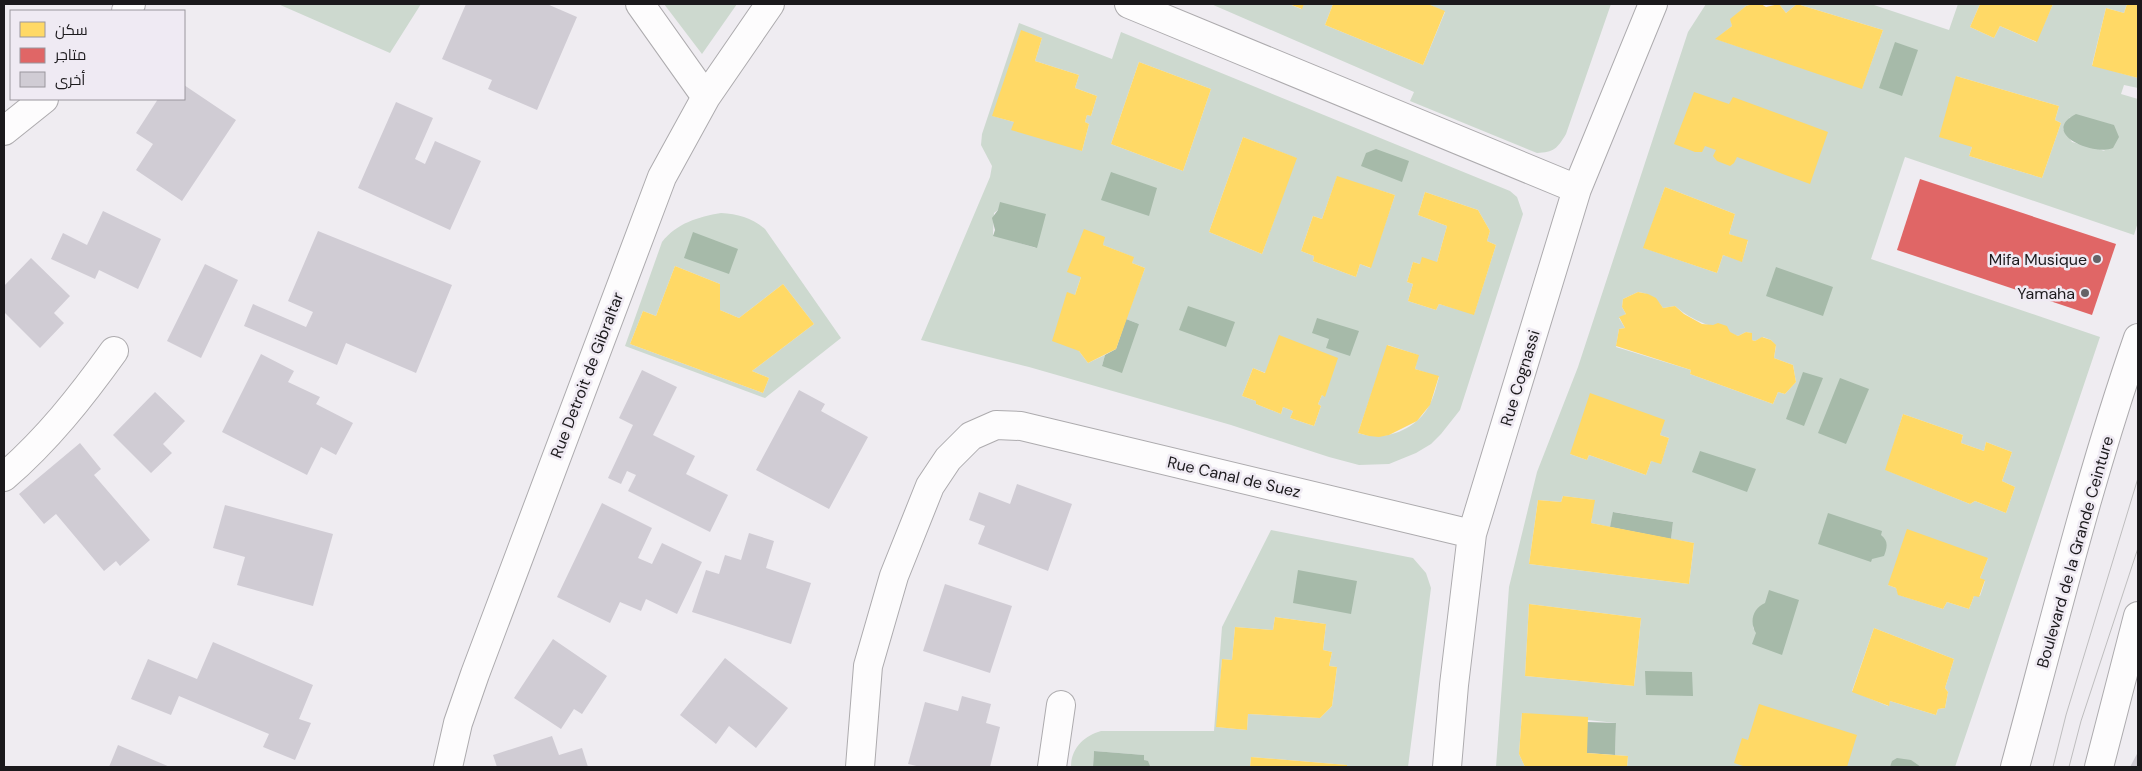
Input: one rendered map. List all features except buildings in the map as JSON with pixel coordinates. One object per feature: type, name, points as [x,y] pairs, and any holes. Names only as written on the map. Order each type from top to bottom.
[{"type":"street","points":[[640,4],[706,97]]},
{"type":"street","name":"Rue Detroit de Gibraltar","points":[[448,767],[458,723],[475,674],[662,176],[706,97],[770,4]]},
{"type":"street","points":[[1129,4],[1577,189]]},
{"type":"street","name":"Rue Cognassi","points":[[1447,767],[1454,685],[1472,534],[1577,189],[1653,4]]},
{"type":"street","points":[[4,131],[43,100]]},
{"type":"street","name":"Boulevard de la Grande Ceinture","points":[[2016,767],[2064,581],[2138,338]]},
{"type":"street","points":[[4,477],[50,434],[114,351]]},
{"type":"street","name":"Rue Canal de Suez","points":[[860,767],[868,666],[894,576],[930,486],[948,459],[971,436],[996,425],[1021,426],[1472,534]]},
{"type":"street","points":[[2099,767],[2136,631]]},
{"type":"street","points":[[1052,767],[1061,705]]},
{"type":"shaded area","points":[[278,4],[421,4],[390,53]]},
{"type":"shaded area","points":[[664,4],[737,4],[702,54]]},
{"type":"shaded area","points":[[1211,4],[1289,4],[1301,9],[1304,4],[1333,4],[1325,25],[1423,65],[1445,12],[1428,4],[1611,4],[1566,134],[1555,149],[1537,153],[1410,101],[1414,92]]},
{"type":"shaded area","points":[[1706,4],[1753,4],[1746,6],[1731,19],[1732,26],[1716,39],[1862,88],[1883,30],[1797,4],[1871,4],[1949,30],[1958,4],[1980,4],[1970,27],[1994,38],[2000,26],[2036,42],[2053,4],[2127,4],[2124,13],[2106,8],[2092,65],[2138,78],[2138,88],[2124,85],[2121,94],[2138,99],[2138,222],[2134,235],[1905,157],[1871,259],[2100,337],[1955,767],[1627,767],[1628,756],[1615,755],[1616,723],[1522,713],[1519,754],[1525,767],[1496,767],[1509,587],[1537,472],[1578,367],[1688,32]],"holes":[[[1956,76],[2059,106],[2055,120],[2061,123],[2042,178],[1969,156],[1972,147]],[[2070,117],[2105,151],[2072,142],[2063,129]],[[1665,187],[1735,214],[1729,234],[1748,241],[1742,261],[1723,255],[1717,273],[1644,248]],[[1638,292],[1649,295],[1663,308],[1675,306],[1689,316],[1713,327],[1738,336],[1746,332],[1751,333],[1752,340],[1755,341],[1763,337],[1771,340],[1776,346],[1774,358],[1793,365],[1796,382],[1785,394],[1778,392],[1773,404],[1690,374],[1691,370],[1616,347],[1619,329],[1625,328],[1619,318],[1626,314],[1622,307],[1623,299]],[[1903,414],[1963,435],[1961,443],[1984,451],[1986,442],[2012,452],[2002,481],[2015,487],[2006,513],[1975,501],[1970,504],[1886,470]],[[1664,420],[1660,435],[1669,438],[1661,463],[1651,461],[1646,475],[1589,455],[1587,460],[1570,454]],[[1563,496],[1594,500],[1591,523],[1610,527],[1614,512],[1673,522],[1671,539],[1694,543],[1689,584],[1529,564],[1538,500],[1561,502]],[[1988,558],[1980,578],[1985,581],[1980,596],[1974,596],[1969,609],[1947,602],[1943,609],[1899,595],[1896,588],[1888,585]],[[1529,604],[1641,618],[1634,686],[1525,676]],[[1765,604],[1782,655],[1753,628],[1757,610]],[[1874,628],[1954,659],[1945,688],[1948,692],[1945,708],[1938,709],[1936,715],[1890,701],[1888,706],[1852,691]]]},
{"type":"shaded area","points":[[1779,4],[1797,4],[1786,13]]},
{"type":"shaded area","points":[[1019,23],[1112,59],[1121,32],[1510,191],[1517,197],[1523,214],[1460,410],[1431,444],[1416,453],[1389,464],[1359,465],[1231,425],[1029,367],[921,340],[990,177],[992,166],[981,145],[982,134]],"holes":[[[1021,31],[1042,38],[1035,61],[1079,75],[1075,88],[1097,96],[1091,116],[1087,115],[1085,122],[1089,124],[1082,151],[1014,122],[993,116]],[[1139,62],[1211,89],[1183,171],[1111,144]],[[1243,137],[1296,158],[1262,254],[1209,232]],[[1337,177],[1395,195],[1370,268],[1360,264],[1356,277],[1313,261],[1314,256],[1301,251],[1313,216],[1322,219]],[[1425,192],[1478,210],[1490,231],[1487,241],[1496,245],[1474,314],[1439,304],[1436,310],[1408,301],[1413,284],[1407,282],[1413,262],[1420,264],[1437,262],[1447,226],[1418,215]],[[998,210],[1036,248],[993,235],[994,213]],[[1104,237],[1103,245],[1133,257],[1132,263],[1145,268],[1126,319],[1139,324],[1102,366],[1105,355],[1088,363],[1079,351],[1075,295],[1081,277]],[[1388,345],[1418,355],[1415,369],[1439,377],[1429,406],[1416,422],[1398,432],[1378,436],[1358,433]],[[1253,368],[1325,396],[1322,395],[1318,404],[1321,406],[1314,426],[1290,418],[1293,411],[1283,407],[1281,414],[1256,404],[1256,401],[1242,396]]]},
{"type":"shaded area","points":[[1895,42],[1918,50],[1902,96],[1879,88]]},
{"type":"shaded area","points":[[2076,114],[2114,125],[2119,137],[2113,148],[2104,150],[2083,146],[2066,135],[2063,128],[2066,121]]},
{"type":"shaded area","points":[[1376,149],[1409,161],[1402,182],[1361,166],[1366,153]]},
{"type":"shaded area","points":[[1111,172],[1157,188],[1149,216],[1101,200]]},
{"type":"shaded area","points":[[1000,202],[1046,214],[1037,248],[993,236],[995,230],[992,218],[998,210]]},
{"type":"shaded area","points":[[721,213],[733,214],[750,219],[765,229],[841,338],[765,398],[625,346],[662,242],[674,230],[688,222]],"holes":[[[675,266],[720,284],[720,310],[739,318],[783,284],[814,324],[752,371],[769,378],[763,393],[630,344],[643,311],[656,316]]]},
{"type":"shaded area","points":[[693,232],[738,249],[729,274],[684,258]]},
{"type":"shaded area","points":[[1776,267],[1833,287],[1823,316],[1766,296]]},
{"type":"shaded area","points":[[1188,306],[1235,322],[1226,347],[1179,330]]},
{"type":"shaded area","points":[[1317,318],[1359,331],[1350,356],[1326,348],[1329,339],[1312,333]]},
{"type":"shaded area","points":[[1126,319],[1139,324],[1122,373],[1102,366],[1105,355],[1116,349]]},
{"type":"shaded area","points":[[1803,372],[1823,378],[1804,426],[1786,419]]},
{"type":"shaded area","points":[[1840,378],[1869,389],[1846,444],[1818,433]]},
{"type":"shaded area","points":[[1700,451],[1756,469],[1747,492],[1692,472]]},
{"type":"shaded area","points":[[1613,512],[1673,522],[1671,539],[1610,527]]},
{"type":"shaded area","points":[[1828,513],[1882,531],[1881,535],[1887,545],[1884,556],[1872,559],[1871,562],[1818,544]]},
{"type":"shaded area","points":[[1271,530],[1413,558],[1426,573],[1431,588],[1408,767],[1347,767],[1347,765],[1251,757],[1250,767],[1150,767],[1144,760],[1144,755],[1094,751],[1093,767],[1071,767],[1073,754],[1080,744],[1089,736],[1101,731],[1214,731],[1222,627]],"holes":[[[1275,617],[1326,624],[1323,650],[1332,652],[1329,666],[1337,667],[1332,706],[1320,718],[1248,714],[1247,730],[1217,727],[1222,659],[1232,660],[1235,627],[1273,630]]]},
{"type":"shaded area","points":[[1298,570],[1357,581],[1351,614],[1293,603]]},
{"type":"shaded area","points":[[1769,590],[1799,600],[1782,655],[1752,644],[1756,633],[1753,616],[1758,608],[1765,603]]},
{"type":"shaded area","points":[[1645,671],[1692,672],[1693,696],[1646,695]]},
{"type":"shaded area","points":[[1587,722],[1616,723],[1615,755],[1587,753]]},
{"type":"shaded area","points":[[1094,751],[1144,755],[1144,760],[1148,761],[1150,767],[1093,767]]},
{"type":"shaded area","points":[[1897,758],[1911,760],[1921,767],[1890,767],[1892,761]]},
{"type":"tram line","points":[[2053,767],[2066,715],[2138,478]]},
{"type":"tram line","points":[[2069,767],[2081,721],[2138,548]]},
{"type":"place","name":"Mifa Musique","points":[[2097,259]]},
{"type":"place","name":"Yamaha","points":[[2085,293]]}]
